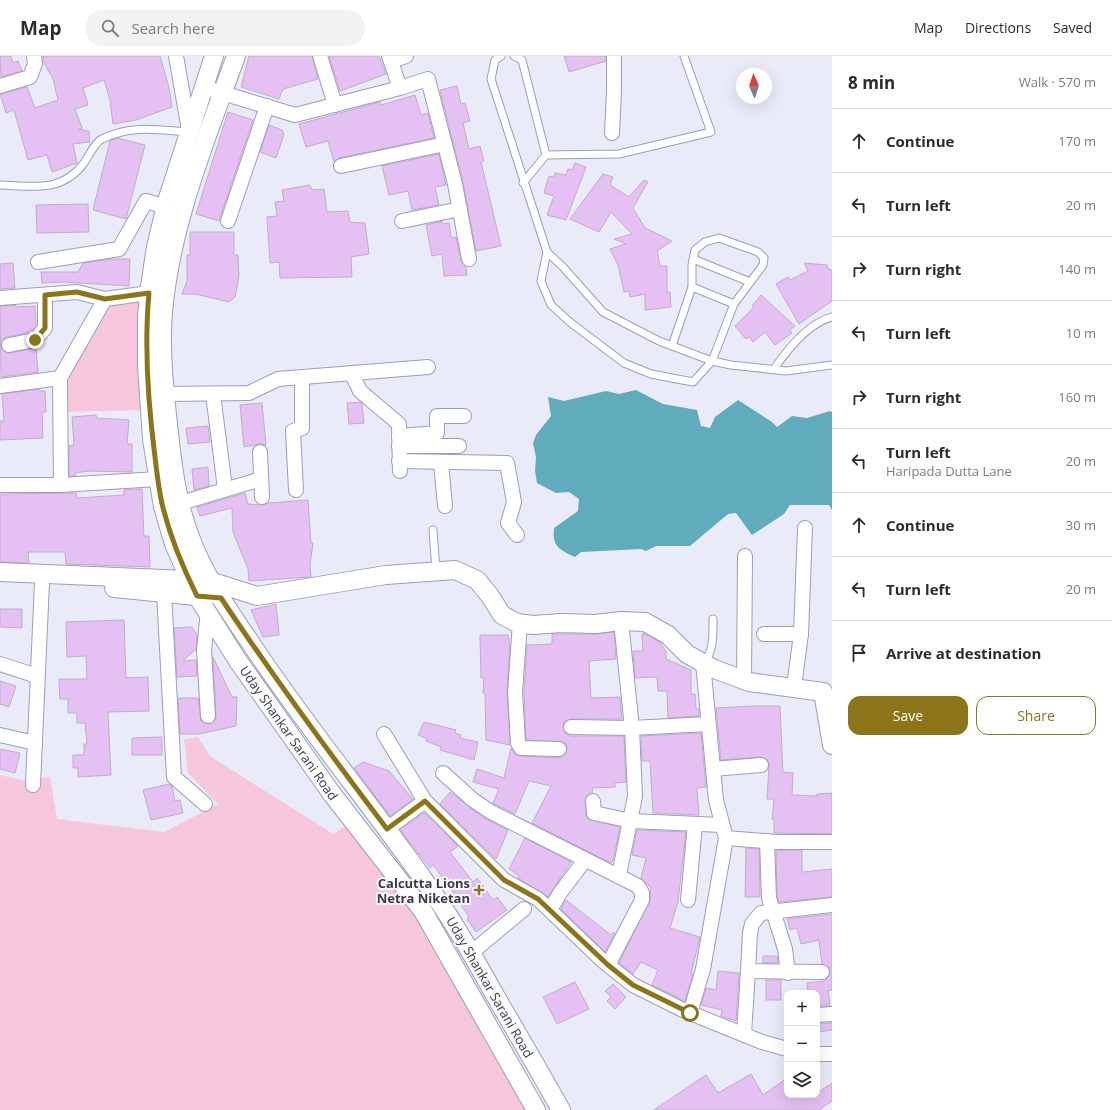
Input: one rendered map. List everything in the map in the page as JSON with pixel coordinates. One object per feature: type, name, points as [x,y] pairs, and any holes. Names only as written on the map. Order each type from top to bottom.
[{"type":"street","points":[[0,86],[30,77],[35,64],[34,56]]},
{"type":"street","points":[[176,56],[190,132]]},
{"type":"street","name":"Uday Shankar Sarani Road","points":[[214,56],[166,207],[156,247],[147,316],[148,373],[152,439],[163,507],[174,544],[193,589],[238,661],[332,794],[423,912],[536,1110]]},
{"type":"street","name":"Uday Shankar Sarani Road","points":[[236,56],[184,205],[172,255],[163,316],[165,394],[174,475],[190,537],[210,581],[264,663],[436,897],[472,952],[562,1110]]},
{"type":"street","points":[[320,56],[335,105]]},
{"type":"street","points":[[400,88],[390,59],[406,56]]},
{"type":"street","points":[[612,133],[614,56]]},
{"type":"street","points":[[203,87],[295,115],[400,88],[428,79],[460,209],[469,259]]},
{"type":"street","points":[[228,221],[267,106]]},
{"type":"street","points":[[341,166],[445,144]]},
{"type":"street","points":[[38,262],[119,249],[146,202],[166,207]]},
{"type":"street","points":[[402,221],[460,209]]},
{"type":"street","points":[[0,298],[77,292],[105,299],[149,293]]},
{"type":"street","points":[[9,346],[35,340],[45,328],[45,295]]},
{"type":"street","points":[[61,485],[60,378],[105,299]]},
{"type":"street","points":[[165,394],[249,393],[278,379],[428,367]]},
{"type":"street","points":[[352,374],[360,391],[399,424],[400,466],[468,461],[507,463],[514,502],[508,523],[517,535]]},
{"type":"street","points":[[296,490],[292,431],[302,428],[302,377]]},
{"type":"street","points":[[0,386],[60,378]]},
{"type":"street","points":[[213,394],[225,488]]},
{"type":"street","points":[[399,441],[437,433],[437,416],[464,416]]},
{"type":"street","points":[[399,441],[459,446]]},
{"type":"street","points":[[260,452],[262,497]]},
{"type":"street","points":[[441,463],[445,506]]},
{"type":"street","points":[[0,485],[61,485],[158,478]]},
{"type":"street","points":[[181,503],[225,488],[262,479]]},
{"type":"street","points":[[794,687],[801,634],[805,528]]},
{"type":"street","points":[[744,680],[746,556]]},
{"type":"street","points":[[0,572],[193,589],[221,598],[257,596],[386,575],[436,570],[455,570],[477,580],[490,596],[502,615],[520,623],[533,625],[562,623],[596,624],[621,621],[645,622],[668,635],[687,654],[714,669],[744,680],[822,692],[832,745]]},
{"type":"street","points":[[0,581],[42,582],[164,593],[193,589],[210,581],[257,596]]},
{"type":"street","points":[[33,785],[42,582]]},
{"type":"street","points":[[164,593],[174,776],[205,804]]},
{"type":"street","points":[[208,612],[204,650],[208,716]]},
{"type":"street","points":[[619,876],[635,796],[632,728],[621,621]]},
{"type":"street","points":[[520,623],[515,692],[518,743],[521,748],[559,749]]},
{"type":"street","points":[[764,634],[801,634]]},
{"type":"street","points":[[690,1013],[703,969],[726,838],[716,800],[703,663]]},
{"type":"street","points":[[0,664],[37,676]]},
{"type":"street","points":[[571,727],[632,728],[708,724]]},
{"type":"street","points":[[384,734],[425,801],[504,880],[538,899],[608,965],[633,985],[690,1013],[784,1048]]},
{"type":"street","points":[[0,735],[35,743]]},
{"type":"street","points":[[713,769],[761,765]]},
{"type":"street","points":[[443,773],[473,800],[491,812],[638,886],[642,893],[642,900],[608,965]]},
{"type":"street","points":[[387,829],[425,801]]},
{"type":"street","points":[[593,801],[594,813],[631,821],[722,824]]},
{"type":"street","points":[[688,900],[695,824]]},
{"type":"street","points":[[726,838],[766,841],[832,842]]},
{"type":"street","points":[[766,841],[768,898],[771,911],[785,949],[788,973]]},
{"type":"street","points":[[550,910],[560,892],[585,860]]},
{"type":"street","points":[[744,1034],[752,924],[761,913],[832,905]]},
{"type":"street","points":[[472,952],[524,909]]},
{"type":"street","points":[[748,971],[788,973],[822,972]]},
{"type":"street","points":[[820,1015],[832,1014]]},
{"type":"street","points":[[820,1054],[832,1054]]},
{"type":"lane","points":[[501,56],[495,60],[491,79],[523,183],[547,252],[563,267],[603,312],[659,341],[712,360],[731,365],[786,371],[832,365]]},
{"type":"lane","points":[[514,56],[522,60],[546,155]]},
{"type":"lane","points":[[523,183],[546,155],[619,154],[711,132],[684,56]]},
{"type":"lane","points":[[0,185],[50,186],[61,183],[78,171],[100,140],[127,129],[139,128],[190,132]]},
{"type":"lane","points":[[547,252],[541,281],[552,305],[572,323],[624,363],[651,374],[693,382],[712,360],[734,304],[764,265],[764,258],[758,252],[719,238],[705,242],[695,250],[693,259],[692,287],[672,346]]},
{"type":"lane","points":[[693,259],[750,282]]},
{"type":"lane","points":[[692,287],[734,304]]},
{"type":"lane","points":[[774,369],[791,344],[824,319],[832,317]]},
{"type":"lane","points":[[433,530],[436,570]]},
{"type":"lane","points":[[703,663],[708,658],[712,642],[713,619]]},
{"type":"shaded area","points":[[152,296],[148,410],[58,412],[62,386],[107,302]]},
{"type":"shaded area","points":[[198,737],[210,756],[333,834],[357,819],[538,1110],[0,1110],[0,775],[21,780],[50,777],[57,819],[164,832],[218,804],[188,773],[184,739]]},
{"type":"water","points":[[636,390],[663,404],[697,410],[701,426],[710,428],[715,417],[738,400],[772,422],[777,427],[792,416],[807,418],[830,411],[832,412],[832,510],[829,505],[790,505],[784,514],[752,535],[736,513],[728,514],[690,546],[656,546],[646,551],[641,549],[581,552],[575,557],[565,552],[558,547],[554,539],[554,528],[578,511],[579,499],[569,492],[556,493],[537,483],[535,471],[536,457],[533,443],[536,435],[551,416],[548,397],[564,401],[606,391],[619,394]]},
{"type":"building","points":[[0,56],[11,56],[13,63],[18,61],[22,71],[1,77]]},
{"type":"building","points":[[43,56],[160,56],[169,88],[172,107],[136,120],[113,124],[110,100],[104,80],[83,88],[88,105],[75,109],[82,128],[79,129],[89,131],[90,142],[73,144],[77,163],[52,172],[47,155],[28,160],[14,110],[6,113],[0,94],[27,87],[35,108],[58,100],[53,79],[43,61]]},
{"type":"building","points":[[249,56],[312,56],[318,79],[283,89],[279,99],[241,87]]},
{"type":"building","points":[[329,56],[379,56],[386,74],[340,91]]},
{"type":"building","points":[[564,56],[606,56],[606,61],[569,72]]},
{"type":"building","points":[[457,86],[461,104],[465,103],[470,121],[463,123],[469,149],[480,146],[484,161],[481,162],[501,246],[476,251],[463,182],[440,90]]},
{"type":"building","points":[[415,95],[421,115],[428,113],[434,138],[339,158],[334,162],[328,141],[306,147],[299,124],[380,102],[381,105]]},
{"type":"building","points":[[228,112],[253,120],[219,221],[196,214]]},
{"type":"building","points":[[269,125],[282,130],[284,134],[276,158],[260,152]]},
{"type":"building","points":[[117,138],[145,145],[126,219],[93,210],[110,141]]},
{"type":"building","points":[[439,154],[446,185],[435,187],[439,205],[412,210],[408,191],[389,195],[382,166]]},
{"type":"building","points":[[575,163],[586,167],[566,220],[547,215],[554,196],[544,193],[549,176],[554,177],[555,173],[566,175],[568,169],[572,170]]},
{"type":"building","points":[[603,174],[613,177],[610,185],[629,197],[644,180],[648,182],[633,208],[645,228],[672,241],[657,251],[660,266],[667,266],[667,292],[670,292],[671,307],[645,310],[645,294],[630,297],[629,291],[624,292],[618,265],[610,249],[626,244],[614,239],[632,234],[611,212],[599,232],[570,219]]},
{"type":"building","points":[[309,185],[313,190],[324,189],[327,212],[348,211],[350,222],[365,223],[369,254],[351,257],[352,277],[280,278],[279,262],[270,263],[267,217],[277,216],[275,202],[284,201],[282,190]]},
{"type":"building","points":[[88,204],[89,232],[37,233],[36,205]]},
{"type":"building","points":[[442,221],[443,224],[449,223],[451,238],[456,237],[461,261],[466,267],[467,275],[444,276],[442,254],[432,256],[426,225]]},
{"type":"building","points":[[190,232],[234,232],[234,255],[238,255],[239,276],[235,297],[229,302],[195,294],[182,294],[187,281],[187,255],[190,255]]},
{"type":"building","points":[[111,259],[130,259],[129,286],[64,282],[42,283],[41,272],[78,272],[83,263]]},
{"type":"building","points":[[13,263],[15,288],[0,289],[0,264]]},
{"type":"building","points":[[804,263],[827,265],[828,269],[832,270],[832,301],[799,324],[776,284],[788,277],[790,280],[808,271]]},
{"type":"building","points":[[761,295],[795,326],[790,330],[792,333],[775,345],[765,332],[753,342],[749,337],[746,339],[735,326],[754,307],[752,306]]},
{"type":"building","points":[[16,305],[16,307],[35,306],[36,326],[30,332],[4,338],[1,347],[6,353],[36,348],[38,372],[1,377],[0,308],[1,306]]},
{"type":"building","points":[[39,389],[39,391],[45,391],[46,412],[42,412],[43,438],[0,440],[0,421],[4,421],[2,394]]},
{"type":"building","points":[[360,402],[362,404],[364,423],[349,424],[347,403]]},
{"type":"building","points":[[262,403],[266,445],[259,444],[244,447],[240,405]]},
{"type":"building","points":[[96,415],[97,418],[129,420],[127,444],[132,444],[132,472],[89,471],[75,473],[76,476],[69,476],[69,446],[74,445],[72,417]]},
{"type":"building","points":[[208,426],[210,442],[188,444],[186,428]]},
{"type":"building","points":[[208,467],[209,486],[194,490],[192,469]]},
{"type":"building","points":[[142,489],[144,536],[149,536],[150,567],[66,564],[65,552],[28,552],[29,563],[0,562],[0,494],[76,493],[77,498],[124,495],[124,490]]},
{"type":"building","points":[[245,493],[248,504],[263,505],[268,503],[308,500],[311,543],[313,543],[310,565],[311,577],[249,581],[248,569],[233,532],[232,508],[200,516],[197,507]]},
{"type":"building","points":[[276,604],[279,635],[263,637],[251,610]]},
{"type":"building","points":[[0,609],[22,609],[22,628],[0,627]]},
{"type":"building","points":[[124,620],[126,678],[148,677],[149,711],[108,712],[111,775],[78,777],[78,768],[73,768],[73,755],[84,755],[84,744],[87,744],[85,723],[77,723],[77,713],[68,713],[68,699],[60,699],[59,679],[87,679],[86,656],[67,657],[66,622]]},
{"type":"building","points":[[192,627],[197,635],[196,649],[183,661],[196,660],[197,676],[177,677],[174,628]]},
{"type":"building","points":[[614,632],[616,659],[589,661],[591,698],[620,697],[622,719],[571,719],[564,722],[563,727],[566,734],[571,736],[624,736],[626,782],[615,783],[615,787],[593,788],[592,793],[586,797],[585,801],[588,819],[620,827],[613,861],[611,863],[532,823],[551,786],[529,781],[515,814],[493,803],[499,789],[473,782],[477,769],[504,778],[511,748],[516,755],[521,756],[559,758],[566,753],[567,745],[563,742],[526,740],[524,692],[527,645],[552,644],[552,634],[596,634]]},
{"type":"building","points":[[642,634],[645,634],[660,642],[666,652],[666,659],[691,670],[691,694],[695,694],[696,709],[699,709],[699,716],[668,718],[667,691],[658,691],[657,677],[635,678],[633,651],[643,651]]},
{"type":"building","points":[[480,635],[508,635],[510,645],[507,692],[510,745],[486,740],[485,693],[483,693],[484,678],[481,678]]},
{"type":"building","points":[[213,657],[232,697],[237,697],[236,726],[199,734],[180,734],[178,698],[198,698],[201,721],[209,724],[216,719]]},
{"type":"building","points":[[0,681],[16,686],[9,707],[0,704]]},
{"type":"building","points":[[780,706],[783,772],[793,773],[792,795],[817,796],[817,794],[832,793],[832,834],[774,833],[774,819],[772,819],[774,799],[767,799],[768,760],[760,757],[721,760],[716,708]]},
{"type":"building","points":[[424,722],[456,730],[455,733],[461,735],[460,738],[478,742],[474,760],[440,750],[441,747],[426,741],[427,739],[418,735]]},
{"type":"building","points":[[701,733],[706,787],[697,788],[699,815],[653,813],[650,761],[642,761],[641,736]]},
{"type":"building","points":[[162,737],[162,755],[132,755],[132,738]]},
{"type":"building","points":[[0,749],[20,753],[15,773],[0,769]]},
{"type":"building","points":[[363,762],[389,771],[413,799],[390,816],[354,768]]},
{"type":"building","points":[[169,784],[172,786],[175,801],[180,800],[183,813],[151,820],[143,790]]},
{"type":"building","points":[[450,792],[486,819],[508,830],[496,859],[440,804]]},
{"type":"building","points":[[424,813],[458,846],[450,852],[473,882],[477,878],[493,900],[497,897],[507,910],[476,932],[467,919],[469,917],[447,883],[433,865],[430,868],[401,831],[401,829]]},
{"type":"building","points":[[637,830],[686,832],[678,902],[670,928],[700,937],[691,974],[693,974],[685,1001],[652,985],[658,970],[641,962],[633,974],[619,963],[650,900],[651,888],[641,878],[646,858],[632,855]]},
{"type":"building","points":[[525,838],[571,862],[548,897],[518,878],[519,876],[509,869]]},
{"type":"building","points":[[746,848],[759,849],[760,897],[745,897]]},
{"type":"building","points":[[776,850],[802,850],[802,872],[832,869],[832,897],[779,902],[777,897]]},
{"type":"building","points":[[566,900],[611,935],[613,932],[615,933],[605,952],[561,909]]},
{"type":"building","points":[[832,914],[832,990],[828,991],[830,1006],[820,1006],[820,990],[808,990],[807,983],[824,981],[829,976],[830,968],[822,964],[819,940],[801,944],[797,928],[790,930],[787,919]]},
{"type":"building","points":[[763,956],[777,956],[778,963],[763,963]]},
{"type":"building","points":[[718,971],[739,973],[736,1021],[721,1016],[722,1010],[701,1005],[706,988],[716,990]]},
{"type":"building","points":[[766,980],[781,980],[781,1000],[766,1000]]},
{"type":"building","points":[[575,982],[589,1009],[557,1024],[543,997]]},
{"type":"building","points":[[613,984],[626,997],[615,1009],[607,1001],[611,997],[605,991]]},
{"type":"building","points":[[820,1023],[832,1023],[832,1030],[820,1032]]},
{"type":"building","points":[[751,1074],[763,1095],[784,1080],[784,1098],[820,1098],[820,1091],[832,1083],[832,1101],[819,1110],[654,1110],[706,1075],[718,1093]]},
{"type":"place","name":"Calcutta Lions Netra Niketan","points":[[479,890]]},
{"type":"route","points":[[35,340],[45,328],[45,295],[77,292],[105,299],[149,293],[147,316],[147,366],[152,439],[158,478],[163,507],[174,544],[197,596],[221,598],[264,663],[321,742],[387,829],[425,801],[486,864],[504,880],[538,899],[603,961],[633,985],[690,1013]]}]
